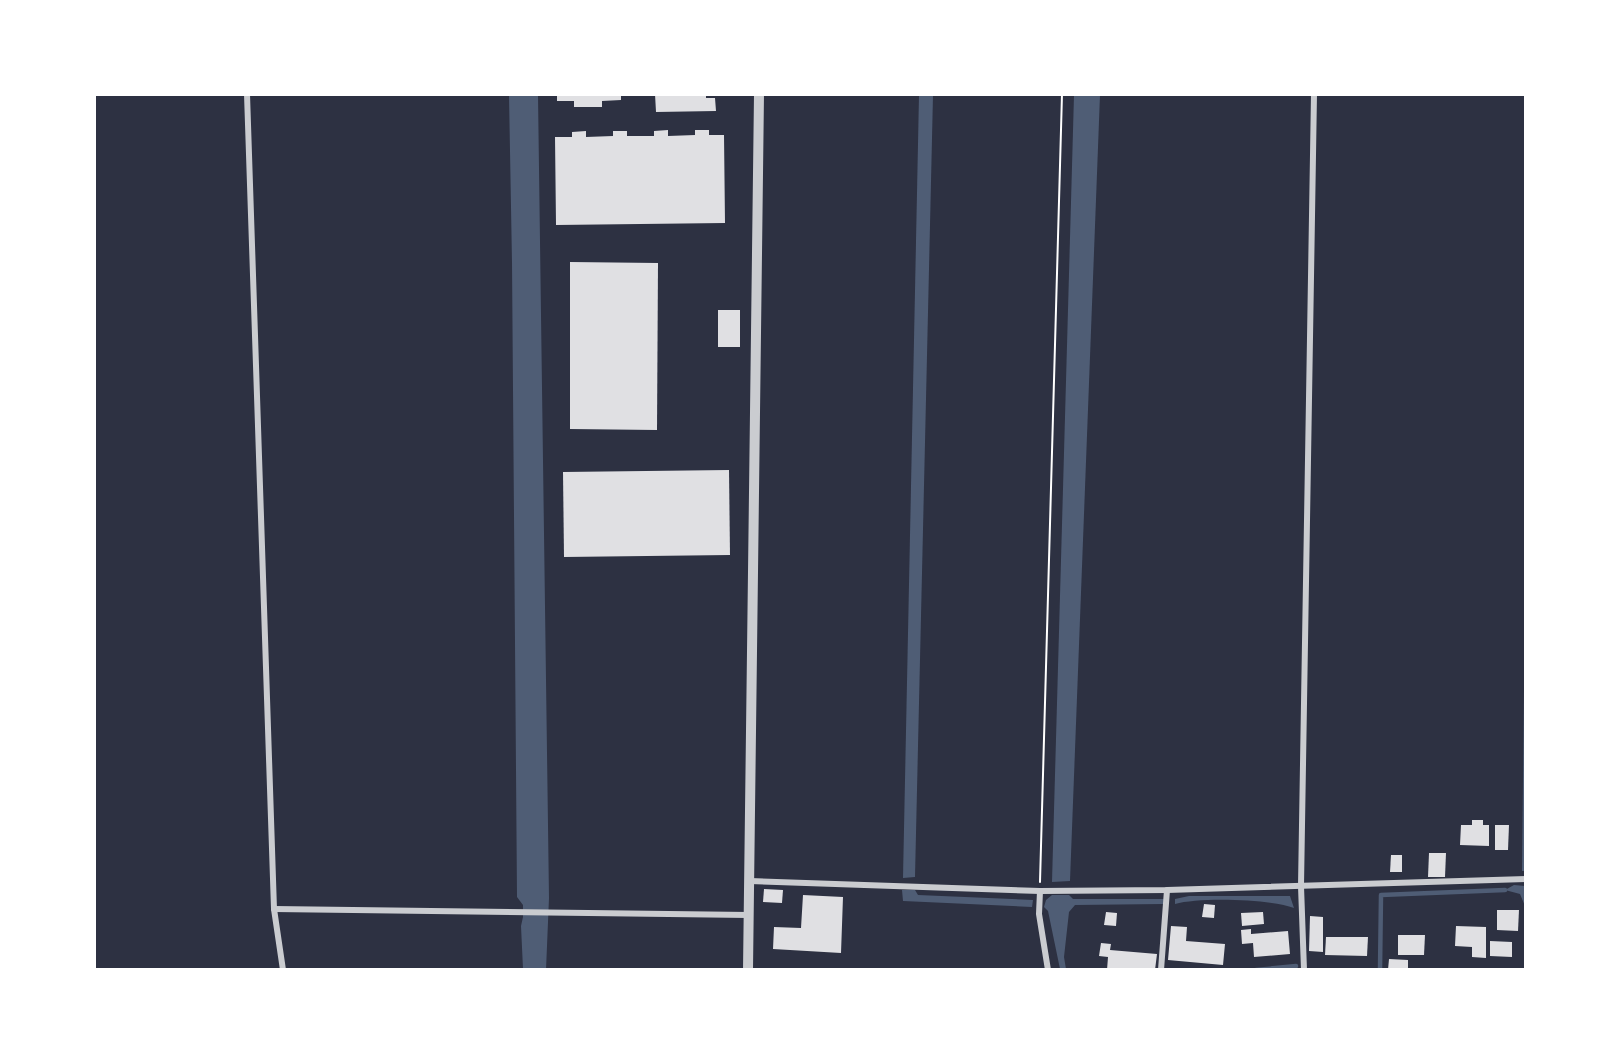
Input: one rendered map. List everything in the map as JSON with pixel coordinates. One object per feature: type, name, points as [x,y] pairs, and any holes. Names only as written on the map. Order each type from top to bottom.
[{"type":"street","points":[[247,94],[274,909],[283,969]]},
{"type":"street","points":[[748,969],[759,94]]},
{"type":"street","points":[[1304,969],[1301,886],[1314,94]]},
{"type":"street","points":[[750,881],[1040,891],[1167,890],[1526,879]]},
{"type":"street","points":[[1161,969],[1167,890]]},
{"type":"street","points":[[1040,891],[1039,914],[1048,969]]},
{"type":"street","points":[[274,909],[748,915]]},
{"type":"path","points":[[1040,891],[1062,94]]},
{"type":"water","points":[[509,95],[538,95],[549,898],[546,970],[523,969],[521,926],[523,905],[517,897]]},
{"type":"water","points":[[919,95],[933,95],[915,877],[903,878]]},
{"type":"water","points":[[1074,95],[1100,95],[1070,881],[1052,882]]},
{"type":"water","points":[[1525,599],[1526,871],[1522,871]]},
{"type":"water","points":[[1514,885],[1525,886],[1525,906],[1520,894],[1505,890]]},
{"type":"water","points":[[902,890],[915,890],[918,895],[1033,900],[1032,907],[903,901]]},
{"type":"water","points":[[1052,895],[1069,895],[1073,899],[1164,899],[1163,904],[1075,905],[1069,912],[1064,957],[1066,969],[1060,969],[1048,911],[1044,907],[1046,900]]},
{"type":"water","points":[[1189,896],[1290,896],[1294,908],[1234,900],[1201,900],[1175,904],[1175,899]]},
{"type":"building","points":[[557,94],[621,94],[621,100],[602,101],[602,107],[574,107],[574,101],[557,101]]},
{"type":"building","points":[[655,94],[706,94],[706,98],[715,98],[716,111],[656,112]]},
{"type":"building","points":[[668,130],[668,136],[695,135],[695,130],[709,130],[709,135],[724,135],[725,223],[556,225],[555,137],[572,137],[572,132],[586,131],[586,137],[613,136],[613,131],[627,131],[627,136],[654,136],[654,131]]},
{"type":"building","points":[[570,262],[658,263],[657,430],[570,429]]},
{"type":"building","points":[[718,310],[740,310],[740,347],[718,347]]},
{"type":"building","points":[[729,470],[730,555],[564,557],[563,472]]},
{"type":"building","points":[[1472,820],[1483,820],[1483,825],[1489,825],[1489,846],[1460,845],[1461,825],[1472,825]]},
{"type":"building","points":[[1495,825],[1509,825],[1508,850],[1495,850]]},
{"type":"building","points":[[1429,853],[1446,853],[1445,877],[1428,877]]},
{"type":"building","points":[[1391,855],[1402,855],[1402,872],[1390,872]]},
{"type":"building","points":[[764,889],[783,890],[782,903],[763,902]]},
{"type":"building","points":[[803,895],[843,897],[841,953],[773,949],[774,927],[801,928]]},
{"type":"building","points":[[1204,904],[1215,905],[1214,918],[1202,917]]},
{"type":"building","points":[[1497,910],[1519,910],[1518,931],[1497,930]]},
{"type":"building","points":[[1106,912],[1117,913],[1116,926],[1104,925]]},
{"type":"building","points":[[1263,912],[1264,924],[1242,926],[1241,913]]},
{"type":"building","points":[[1310,916],[1323,917],[1323,952],[1309,951]]},
{"type":"building","points":[[1171,926],[1187,927],[1186,941],[1225,944],[1223,965],[1168,960]]},
{"type":"building","points":[[1456,926],[1486,927],[1486,958],[1472,957],[1472,947],[1455,946]]},
{"type":"building","points":[[1251,929],[1251,934],[1288,931],[1290,954],[1254,957],[1253,943],[1242,944],[1241,930]]},
{"type":"building","points":[[1398,935],[1425,935],[1424,955],[1398,955]]},
{"type":"building","points":[[1326,937],[1368,937],[1367,956],[1325,955]]},
{"type":"building","points":[[1490,941],[1512,942],[1512,957],[1490,956]]},
{"type":"building","points":[[1101,943],[1111,944],[1110,950],[1157,954],[1155,970],[1107,970],[1108,957],[1099,956]]},
{"type":"building","points":[[1389,959],[1408,960],[1408,970],[1388,970]]},
{"type":"waterway","points":[[1380,970],[1381,895],[1505,890]]},
{"type":"waterway","points":[[1256,970],[1296,966]]}]
